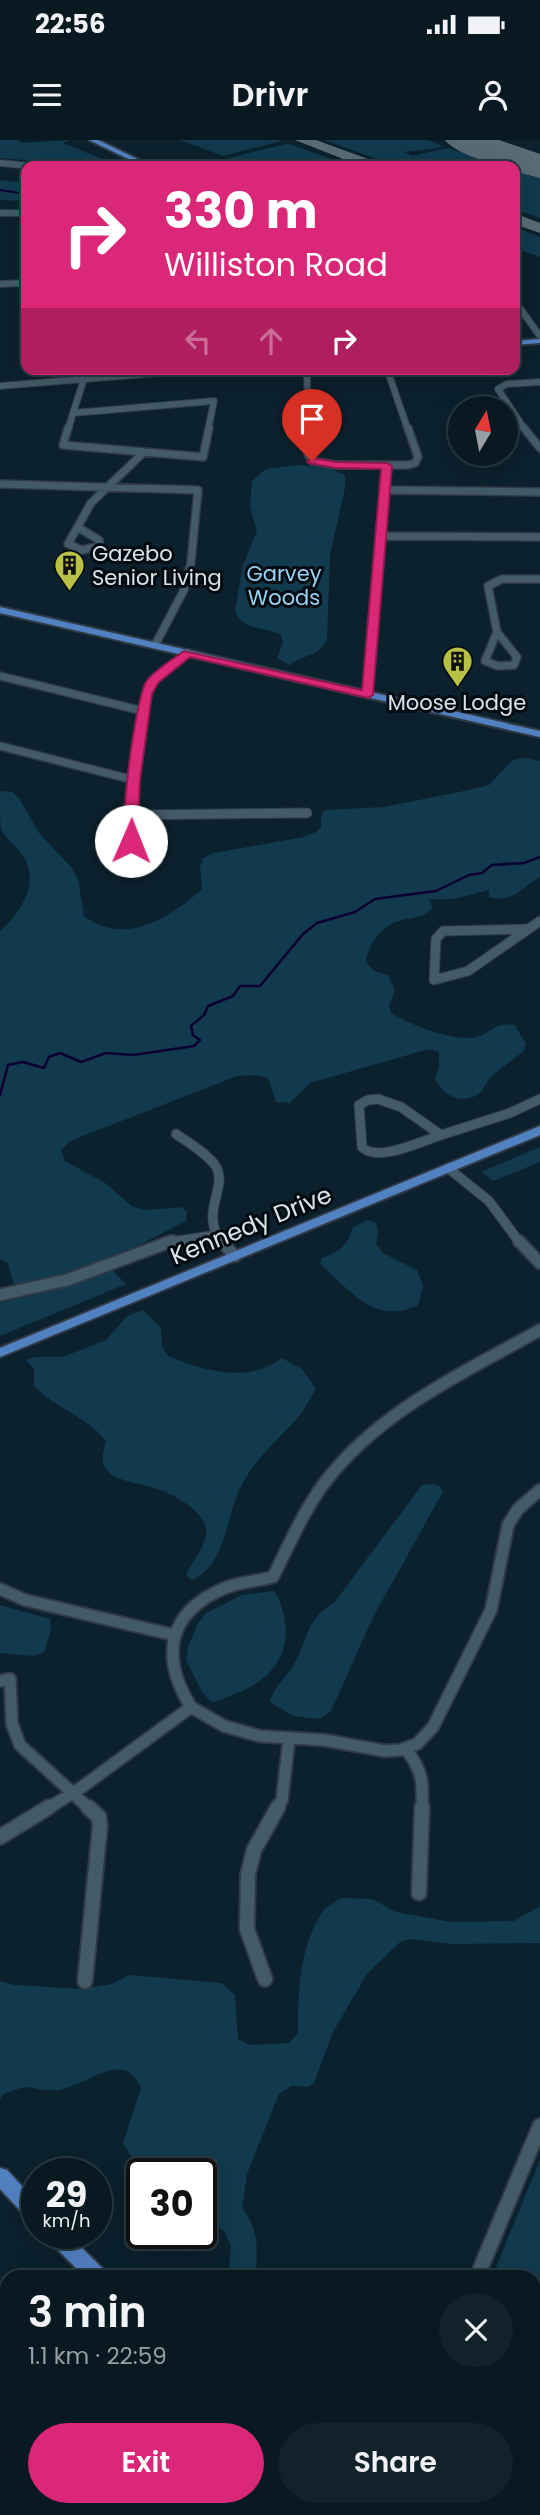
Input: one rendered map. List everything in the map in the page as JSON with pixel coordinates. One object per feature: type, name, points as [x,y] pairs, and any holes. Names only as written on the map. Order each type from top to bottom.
[{"type":"main road","points":[[92,140],[137,161]]},
{"type":"main road","points":[[520,342],[540,338]]},
{"type":"main road","points":[[0,610],[540,734]]},
{"type":"main road","name":"Kennedy Drive","points":[[0,1353],[540,1131]]},
{"type":"main road","points":[[0,2176],[21,2198]]},
{"type":"main road","points":[[70,2249],[91,2270]]},
{"type":"street","points":[[0,163],[21,165]]},
{"type":"street","points":[[0,213],[21,213]]},
{"type":"street","points":[[0,285],[21,283]]},
{"type":"street","points":[[520,309],[540,338]]},
{"type":"street","points":[[0,386],[133,375]]},
{"type":"street","points":[[307,375],[308,456],[312,461],[336,465],[387,466],[415,463],[418,457],[389,375]]},
{"type":"street","points":[[73,413],[214,401],[203,457],[63,445],[73,413],[84,379]]},
{"type":"street","points":[[540,382],[507,384],[498,389],[513,415],[528,428],[540,448]]},
{"type":"street","points":[[79,528],[82,516],[104,489],[144,452]]},
{"type":"street","points":[[368,695],[387,466]]},
{"type":"street","points":[[2,485],[199,491],[191,562],[185,588],[155,645]]},
{"type":"street","points":[[385,490],[540,492]]},
{"type":"street","points":[[381,537],[540,537]]},
{"type":"street","points":[[497,632],[485,661],[498,666],[516,663],[517,657],[497,632],[488,589],[490,584],[502,579],[540,579]]},
{"type":"street","points":[[130,871],[131,815],[143,711],[153,681],[188,653]]},
{"type":"street","points":[[0,676],[143,711]]},
{"type":"street","points":[[0,746],[134,780]]},
{"type":"street","points":[[131,815],[307,813]]},
{"type":"street","points":[[527,929],[443,931],[436,939],[434,980],[468,971],[540,920]]},
{"type":"street","points":[[441,1135],[387,1099],[366,1100],[360,1104],[362,1147],[367,1153],[384,1153],[441,1135],[510,1113],[540,1098]]},
{"type":"street","points":[[176,1134],[213,1163],[218,1171],[219,1180],[210,1215],[216,1235],[235,1256]]},
{"type":"street","points":[[448,1168],[489,1201],[526,1251],[540,1263]]},
{"type":"street","points":[[0,1295],[67,1280],[168,1242],[216,1235]]},
{"type":"street","points":[[540,1330],[433,1389],[371,1433],[341,1463],[317,1494],[296,1529],[273,1577],[238,1584],[214,1594],[185,1616],[174,1635],[171,1669],[179,1690],[191,1707],[235,1731],[289,1739],[324,1740],[376,1751],[406,1749],[427,1735],[439,1716],[491,1610],[508,1525],[519,1509],[540,1490]]},
{"type":"street","points":[[0,1589],[25,1600],[174,1635]]},
{"type":"street","points":[[0,1681],[10,1679],[12,1724],[20,1745],[95,1811],[100,1826],[85,1981]]},
{"type":"street","points":[[0,1837],[73,1793],[191,1707]]},
{"type":"street","points":[[265,1979],[247,1929],[248,1874],[254,1850],[282,1800],[289,1739]]},
{"type":"street","points":[[406,1749],[418,1765],[423,1778],[419,1893]]},
{"type":"street","points":[[480,2270],[540,2126]]},
{"type":"green space","points":[[0,140],[17,140],[23,143],[69,140],[63,143],[108,161],[35,161],[0,158]]},
{"type":"green space","points":[[180,140],[279,140],[282,141],[223,156]]},
{"type":"green space","points":[[324,140],[428,140],[445,147],[405,152],[412,156],[448,148],[490,161],[382,161]]},
{"type":"green space","points":[[290,144],[336,161],[236,161],[229,158]]},
{"type":"green space","points":[[520,171],[540,178],[540,218],[520,211]]},
{"type":"green space","points":[[0,180],[21,182],[21,201],[0,200]]},
{"type":"green space","points":[[520,229],[540,237],[540,257],[520,250]]},
{"type":"green space","name":"Garvey Woods","points":[[298,465],[328,468],[345,475],[345,488],[330,555],[327,640],[319,650],[290,665],[277,658],[283,643],[281,635],[248,625],[235,611],[243,565],[257,531],[250,507],[252,481],[266,469]]},
{"type":"green space","points":[[525,758],[540,761],[540,877],[510,897],[489,897],[489,890],[454,899],[429,899],[433,908],[429,911],[418,917],[395,922],[383,930],[373,942],[366,962],[374,971],[388,975],[395,991],[389,1005],[391,1013],[399,1018],[434,1032],[471,1038],[499,1026],[515,1025],[526,1044],[524,1051],[489,1079],[480,1093],[466,1099],[448,1094],[438,1084],[435,1078],[439,1067],[439,1052],[429,1049],[310,1083],[290,1103],[276,1102],[268,1078],[255,1075],[237,1076],[70,1141],[61,1150],[65,1161],[105,1183],[133,1207],[148,1210],[181,1207],[187,1212],[186,1221],[116,1257],[50,1280],[20,1286],[13,1283],[8,1263],[0,1259],[0,931],[20,907],[29,889],[30,879],[25,859],[1,829],[0,791],[12,792],[19,798],[39,833],[72,868],[78,879],[84,916],[99,925],[130,929],[146,925],[176,910],[202,889],[200,867],[203,858],[214,853],[304,837],[321,827],[321,816],[325,810],[384,807],[489,785],[513,760]]},
{"type":"green space","points":[[540,1147],[540,1162],[493,1181],[481,1172]]},
{"type":"green space","points":[[368,1220],[376,1223],[376,1244],[383,1253],[417,1270],[423,1286],[418,1305],[389,1311],[376,1308],[353,1294],[320,1264],[322,1258],[342,1247],[353,1227]]},
{"type":"green space","points":[[112,1270],[126,1284],[0,1336],[0,1303],[55,1290]]},
{"type":"green space","points":[[143,1310],[161,1328],[162,1347],[168,1356],[211,1370],[241,1373],[269,1366],[282,1358],[302,1369],[316,1389],[298,1417],[263,1454],[243,1482],[217,1555],[202,1574],[191,1580],[186,1574],[206,1535],[202,1519],[188,1505],[170,1494],[115,1477],[108,1472],[103,1455],[106,1442],[92,1427],[34,1386],[34,1369],[26,1360],[35,1357],[63,1357],[106,1340],[127,1316]]},
{"type":"green space","points":[[422,1485],[440,1486],[443,1492],[374,1615],[331,1711],[319,1719],[293,1716],[270,1702],[298,1657],[317,1616],[334,1603]]},
{"type":"green space","points":[[274,1591],[283,1611],[286,1632],[285,1643],[277,1663],[257,1682],[212,1703],[202,1692],[186,1660],[188,1647],[198,1623],[206,1613],[242,1595]]},
{"type":"green space","points":[[0,1605],[50,1619],[51,1631],[44,1652],[33,1656],[0,1653]]},
{"type":"green space","points":[[341,1898],[372,1899],[396,1912],[451,1922],[514,1921],[540,1906],[540,1943],[453,1944],[411,1939],[400,1942],[367,1974],[333,2032],[314,2083],[308,2087],[291,2086],[279,2094],[247,2174],[242,2208],[255,2233],[256,2270],[229,2270],[231,2246],[224,2231],[217,2227],[217,2158],[134,2158],[123,2143],[141,2088],[133,2076],[124,2070],[102,2073],[55,2090],[19,2088],[2,2095],[0,2100],[0,1981],[15,1985],[81,1989],[112,1984],[129,1975],[221,1983],[235,1995],[238,2039],[249,2045],[289,2043],[298,2033],[300,1986],[305,1954],[309,1939],[323,1911]]},
{"type":"green space","points":[[540,2160],[540,2270],[495,2270]]},
{"type":"waterway","points":[[0,190],[21,193]]},
{"type":"waterway","points":[[0,1095],[8,1065],[23,1062],[44,1068],[49,1057],[60,1053],[81,1062],[106,1053],[133,1055],[194,1046],[200,1040],[193,1035],[191,1026],[204,1015],[208,1006],[233,996],[240,986],[260,986],[303,934],[317,923],[355,912],[375,899],[436,891],[469,875],[482,873],[492,865],[524,863],[540,857]]},
{"type":"taxiway","points":[[302,140],[360,161]]},
{"type":"taxiway","points":[[520,220],[540,228]]},
{"type":"runway","points":[[464,140],[540,167]]},
{"type":"place","name":"Gazebo Senior Living","points":[[69,592]]},
{"type":"place","name":"Moose Lodge","points":[[457,689]]},
{"type":"route","points":[[131,841],[132,797],[148,689],[153,681],[188,653],[368,695],[387,466],[336,465],[312,461]]}]
